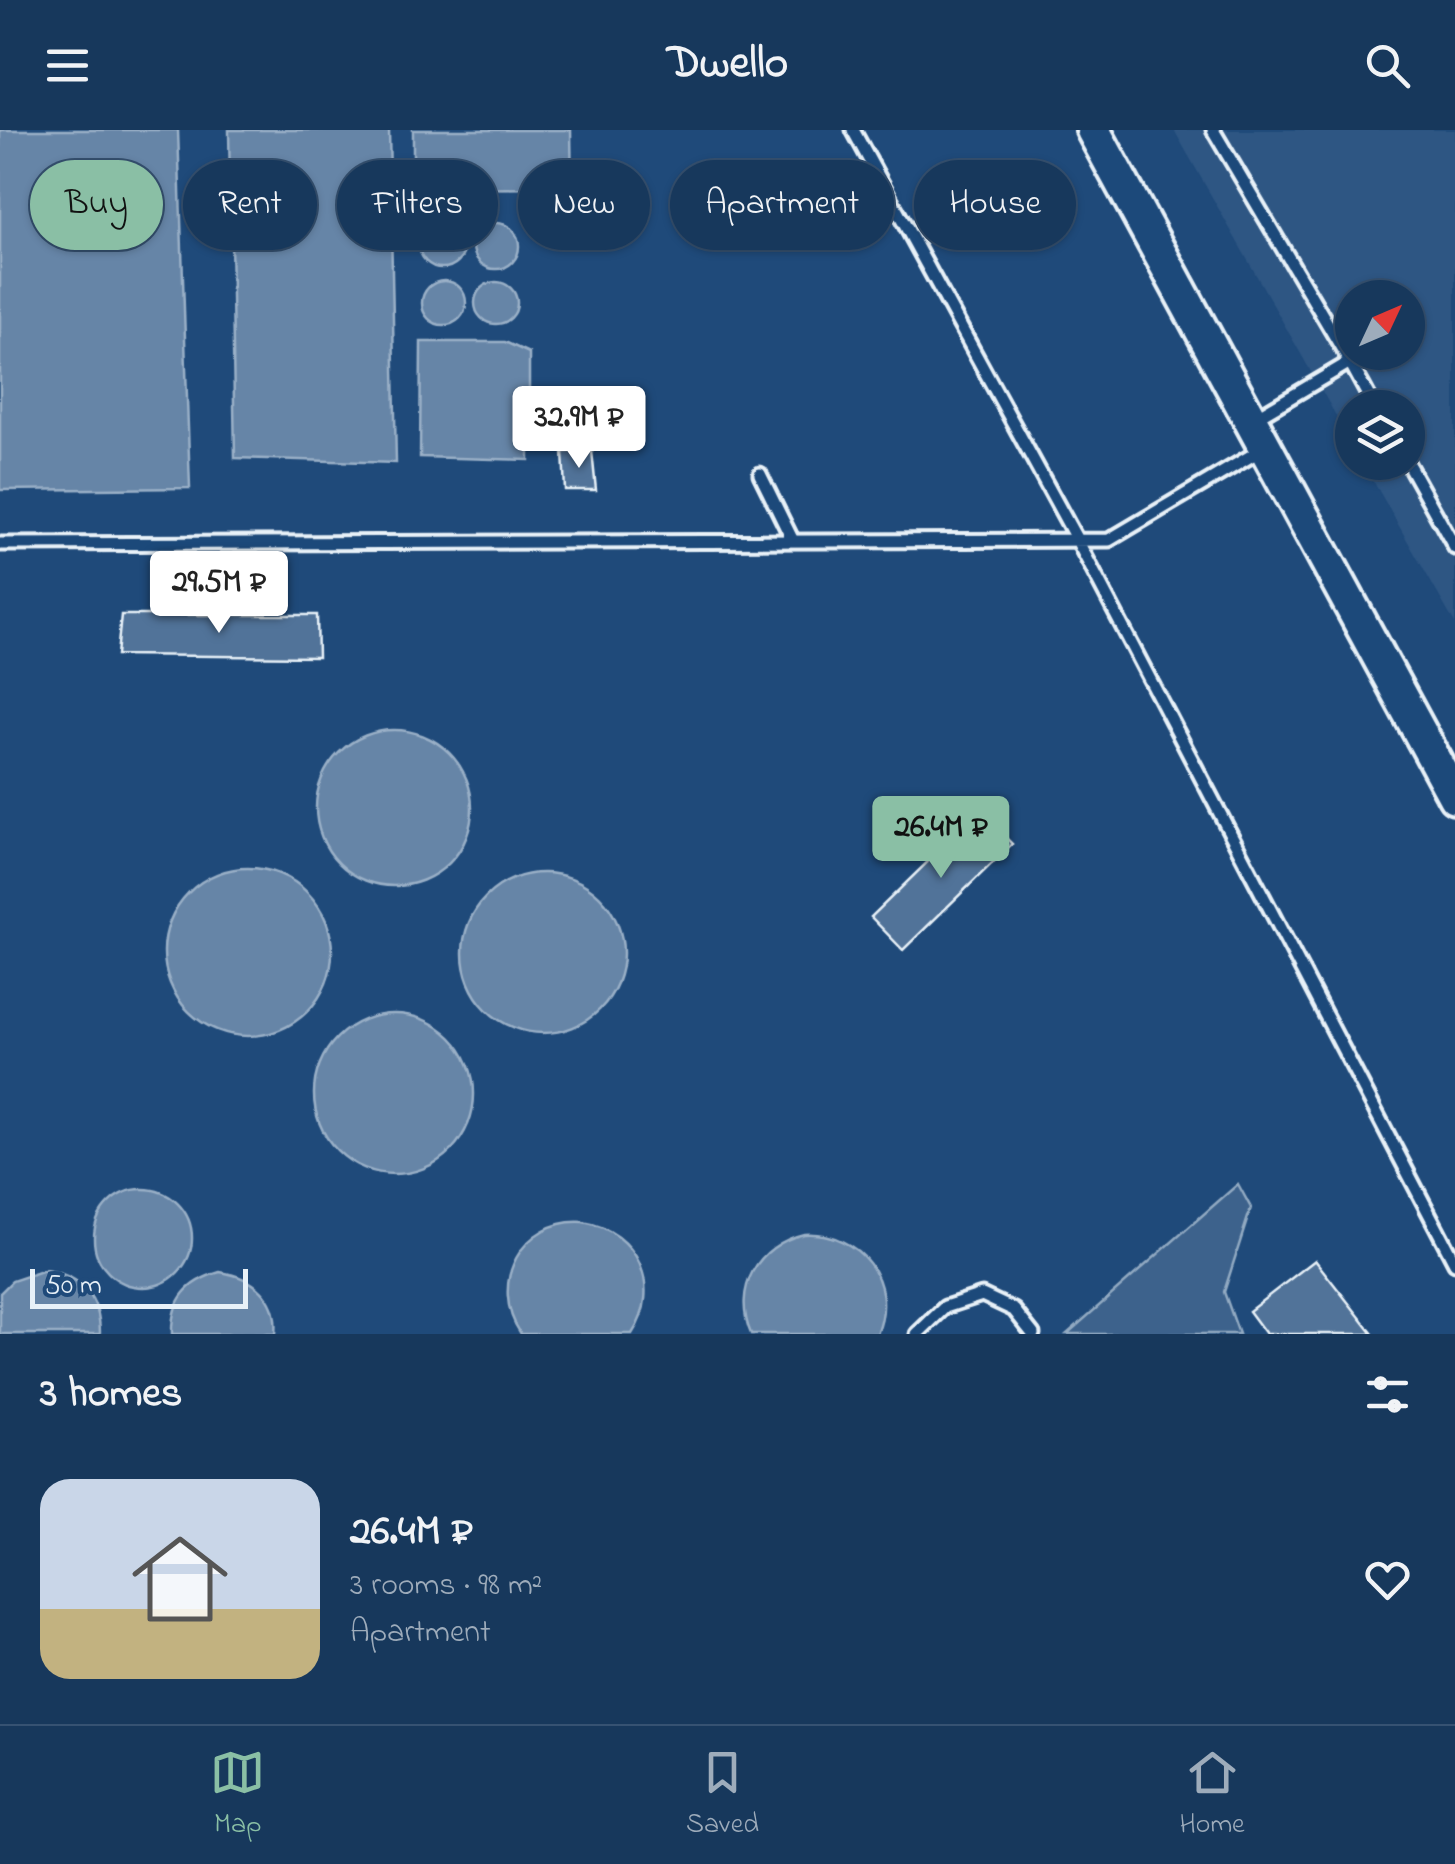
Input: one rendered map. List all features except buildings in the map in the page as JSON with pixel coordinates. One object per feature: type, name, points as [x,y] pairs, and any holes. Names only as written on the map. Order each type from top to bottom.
[{"type":"street","points":[[1093,130],[1455,797]]},
{"type":"lane","points":[[853,130],[1077,540],[1455,1263]]},
{"type":"lane","points":[[1213,130],[1335,337]]},
{"type":"lane","points":[[0,544],[1109,540],[1256,436],[1340,370]]},
{"type":"lane","points":[[760,474],[794,540]]},
{"type":"lane","points":[[1416,480],[1455,548]]},
{"type":"lane","points":[[917,1334],[945,1306],[982,1295],[1014,1310],[1033,1334]]},
{"type":"shaded area","points":[[0,130],[178,130],[190,488],[0,490]]},
{"type":"shaded area","points":[[229,130],[389,130],[390,160],[337,160],[337,250],[392,250],[396,463],[235,458],[231,250],[317,250],[317,160],[230,160]]},
{"type":"shaded area","points":[[413,130],[571,130],[572,160],[518,160],[518,188],[498,188],[498,160],[413,160]]},
{"type":"shaded area","points":[[1174,130],[1455,130],[1455,624],[1373,480],[1425,480],[1425,390],[1335,390],[1335,414]]},
{"type":"shaded area","points":[[498,223],[517,237],[517,255],[505,267],[487,267],[475,255],[474,250],[498,250]]},
{"type":"shaded area","points":[[420,250],[464,250],[458,261],[442,268],[433,266]]},
{"type":"shaded area","points":[[444,281],[460,287],[466,303],[460,319],[444,325],[428,319],[422,303],[428,287]]},
{"type":"shaded area","points":[[496,282],[511,288],[517,303],[511,318],[496,324],[481,318],[475,303],[481,288]]},
{"type":"shaded area","points":[[421,342],[505,342],[529,353],[529,460],[420,457]]},
{"type":"shaded area","points":[[394,730],[424,736],[449,753],[466,778],[472,808],[466,838],[449,863],[424,880],[394,886],[364,880],[339,863],[322,838],[316,808],[322,778],[339,753],[364,736]]},
{"type":"shaded area","points":[[248,868],[280,874],[307,893],[326,920],[332,952],[326,984],[307,1011],[280,1030],[248,1036],[216,1030],[189,1011],[170,984],[164,952],[170,920],[189,893],[216,874]]},
{"type":"shaded area","points":[[543,873],[574,879],[600,896],[617,922],[623,953],[617,984],[600,1010],[574,1027],[543,1033],[512,1027],[486,1010],[469,984],[463,953],[469,922],[486,896],[512,879]]},
{"type":"shaded area","points":[[394,1014],[425,1020],[451,1037],[468,1063],[474,1094],[468,1125],[451,1151],[425,1168],[394,1174],[363,1168],[337,1151],[320,1125],[314,1094],[320,1063],[337,1037],[363,1020]]},
{"type":"shaded area","points":[[1238,1184],[1251,1208],[1224,1292],[1239,1334],[1067,1334]]},
{"type":"shaded area","points":[[143,1189],[162,1193],[178,1203],[188,1219],[192,1238],[188,1257],[178,1273],[162,1283],[143,1287],[124,1283],[108,1273],[98,1257],[94,1238],[98,1219],[108,1203],[124,1193]]},
{"type":"shaded area","points":[[583,1222],[618,1237],[640,1264],[645,1298],[632,1334],[521,1334],[511,1315],[508,1295],[516,1258],[543,1231]]},
{"type":"shaded area","points":[[804,1234],[842,1241],[869,1263],[883,1296],[877,1334],[751,1334],[745,1301],[753,1271],[773,1248]]},
{"type":"shaded area","points":[[45,1270],[69,1277],[86,1290],[96,1309],[100,1334],[0,1334],[0,1293],[12,1281]]},
{"type":"shaded area","points":[[220,1272],[243,1279],[262,1291],[273,1310],[275,1334],[172,1334],[175,1311],[184,1293],[190,1286]]}]
